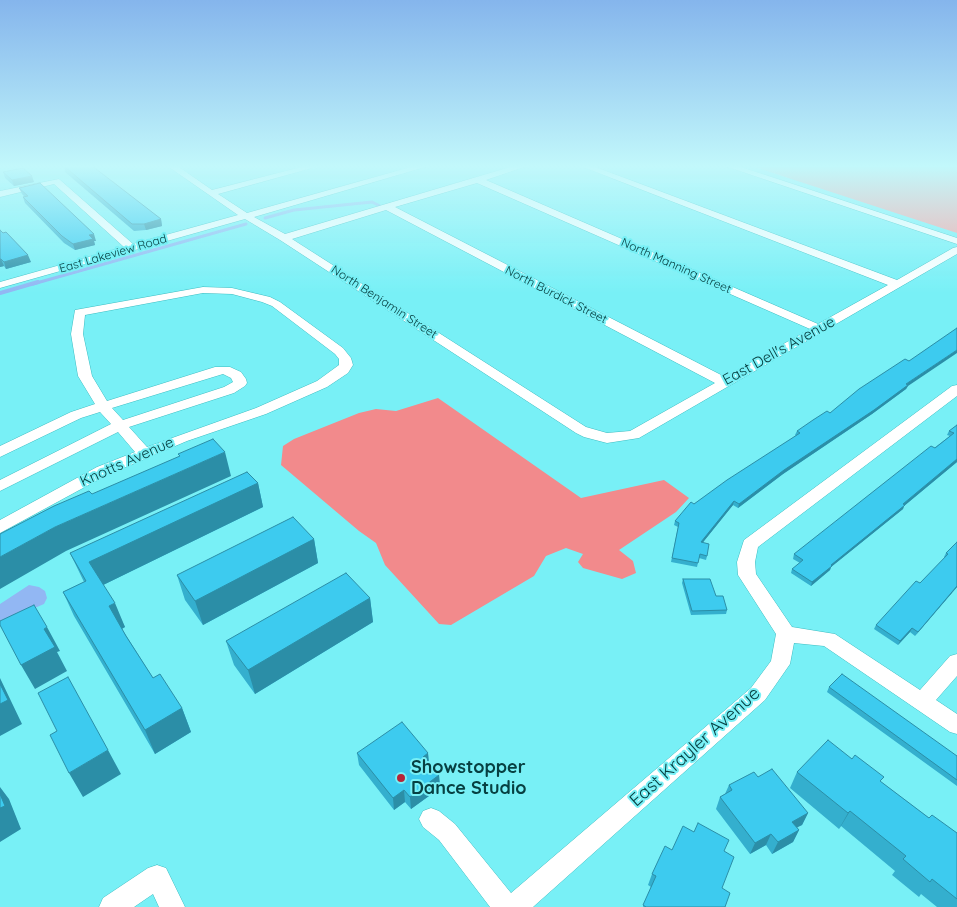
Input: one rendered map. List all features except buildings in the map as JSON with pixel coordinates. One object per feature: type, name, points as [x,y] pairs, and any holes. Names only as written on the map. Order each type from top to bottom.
[{"type":"street","points":[[85,207],[131,248]]},
{"type":"street","name":"North Benjamin Street","points":[[233,207],[284,238],[581,430],[598,437]]},
{"type":"street","name":"East Lakeview Road","points":[[0,285],[277,207]]},
{"type":"street","points":[[284,238],[386,207]]},
{"type":"street","name":"North Burdick Street","points":[[388,207],[724,382]]},
{"type":"street","name":"North Manning Street","points":[[541,207],[819,329]]},
{"type":"street","points":[[694,207],[897,284]]},
{"type":"street","points":[[855,207],[957,241]]},
{"type":"street","name":"East Dell's Avenue","points":[[598,437],[616,438],[634,435],[957,250]]},
{"type":"street","name":"Knotts Avenue","points":[[0,527],[93,476],[144,453],[261,411],[336,376],[344,370],[346,365],[345,358],[284,309],[252,295],[220,290],[202,290],[79,313],[77,334],[85,376],[103,406]]},
{"type":"street","points":[[0,452],[76,415],[215,371],[225,370],[236,375],[240,383],[229,390],[121,425],[0,486]]},
{"type":"street","points":[[957,389],[750,544],[746,562],[747,576],[778,619],[786,634],[828,639],[957,725]]},
{"type":"street","points":[[103,406],[144,453]]},
{"type":"street","name":"East Krayler Avenue","points":[[516,906],[758,694],[780,664],[786,634]]},
{"type":"street","points":[[923,702],[957,662]]},
{"type":"street","points":[[431,819],[447,832],[516,906]]},
{"type":"street","points":[[112,907],[157,877],[172,907]]},
{"type":"shaded area","points":[[878,207],[957,207],[957,233]]},
{"type":"shaded area","points":[[438,398],[581,498],[664,480],[689,498],[676,512],[619,550],[633,561],[636,573],[622,579],[583,568],[578,562],[583,554],[566,548],[546,556],[534,576],[451,625],[439,624],[385,565],[376,543],[359,531],[281,465],[283,446],[294,439],[359,413],[376,409],[396,411]]},
{"type":"water","points":[[29,585],[39,587],[45,591],[47,598],[44,604],[0,623],[0,604]]},
{"type":"waterway","points":[[265,218],[294,210],[320,207]]},
{"type":"waterway","points":[[33,284],[246,224]]},
{"type":"waterway","points":[[0,293],[38,282]]},
{"type":"place","name":"Showstopper Dance Studio","points":[[401,778]]}]
